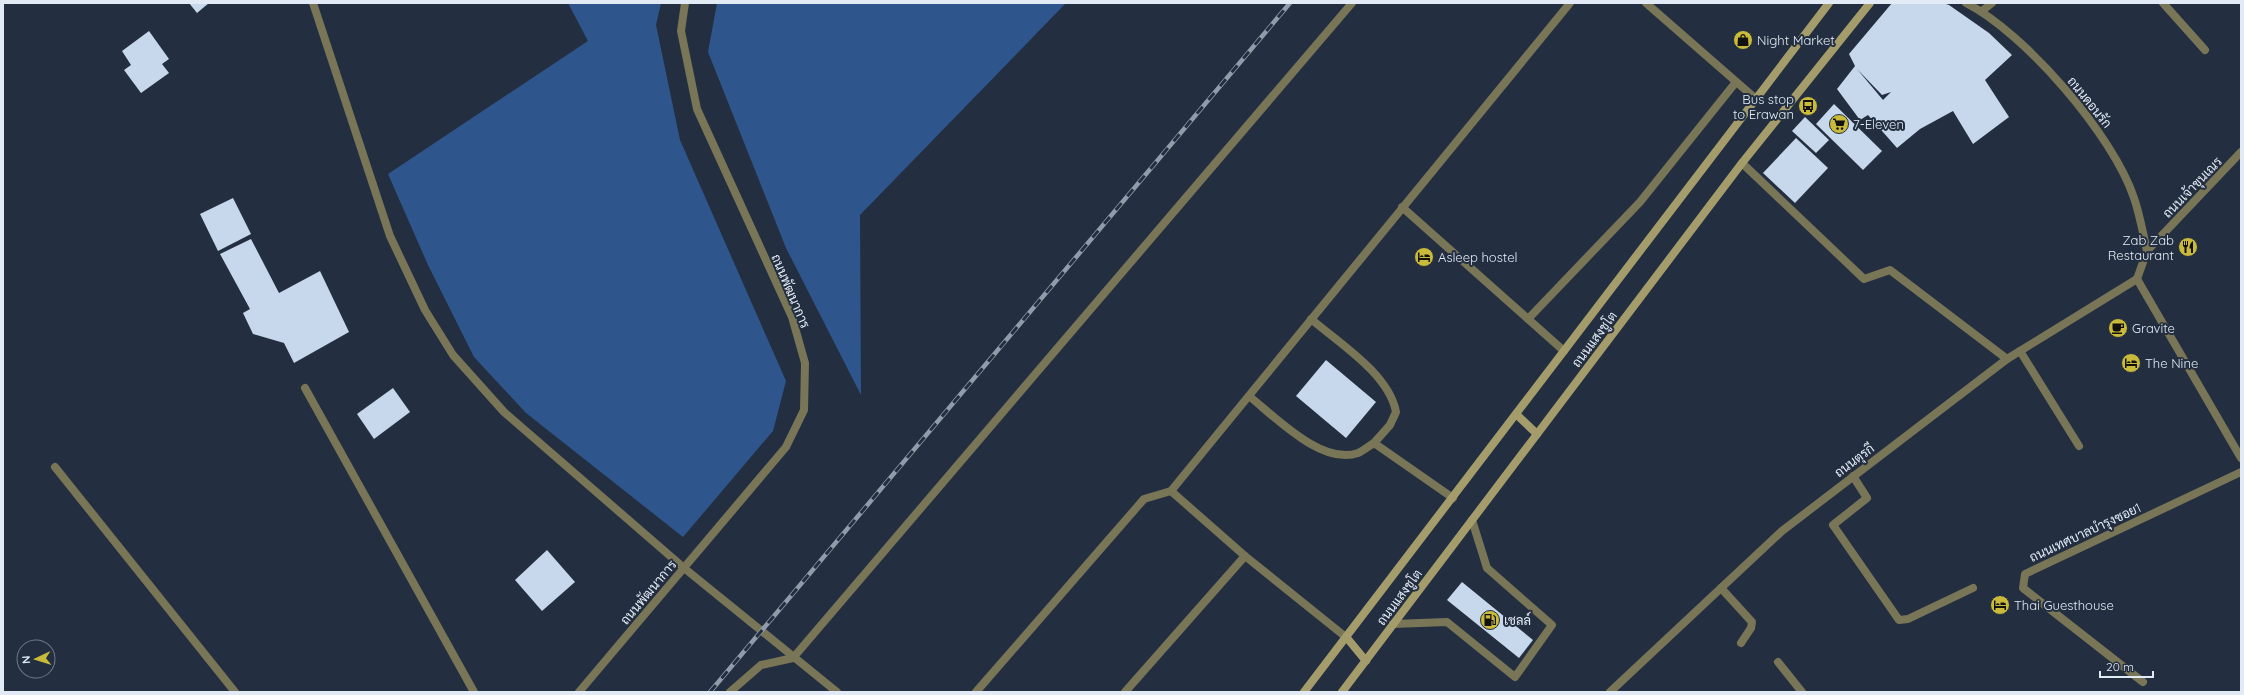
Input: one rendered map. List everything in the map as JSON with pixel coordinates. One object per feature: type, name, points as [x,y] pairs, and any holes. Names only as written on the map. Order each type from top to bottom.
[{"type":"main road","name":"ถนนแสงชูโต","points":[[1304,692],[1347,638],[1829,3]]},
{"type":"main road","name":"ถนนแสงชูโต","points":[[1342,692],[1742,163],[1870,3]]},
{"type":"main road","points":[[1516,414],[1538,434]]},
{"type":"main road","points":[[1347,638],[1366,661]]},
{"type":"street","points":[[313,3],[390,236],[425,310],[453,355],[504,412],[684,568],[793,658],[837,692]]},
{"type":"street","name":"ถนนพัฒนาการ","points":[[579,692],[786,447],[804,410],[805,363],[792,317],[697,109],[681,31],[684,3]]},
{"type":"street","points":[[730,692],[761,665],[793,658],[1352,3]]},
{"type":"street","points":[[976,692],[1144,499],[1171,491],[1570,3]]},
{"type":"street","points":[[1646,3],[1756,99]]},
{"type":"street","name":"ถนนดอนรัก","points":[[1966,3],[1982,11],[2014,38],[2063,87],[2106,139],[2134,197],[2147,251]]},
{"type":"street","points":[[1982,11],[1992,3]]},
{"type":"street","points":[[2163,3],[2205,50]]},
{"type":"street","points":[[1528,319],[1640,202],[1736,82]]},
{"type":"street","name":"ถนนเจ้าขุนเณร","points":[[2137,279],[2147,251],[2241,152]]},
{"type":"street","points":[[1742,163],[1864,279],[1890,270],[2007,359]]},
{"type":"street","points":[[1402,207],[1564,351]]},
{"type":"street","points":[[2137,279],[2241,458]]},
{"type":"street","name":"ถนนตุรกี","points":[[1610,692],[1782,531],[2007,359],[2137,279]]},
{"type":"street","points":[[1249,396],[1308,443],[1327,452],[1345,454],[1358,453],[1374,443],[1390,425],[1396,412],[1390,392],[1371,370],[1311,319]]},
{"type":"street","points":[[2020,351],[2079,446]]},
{"type":"street","points":[[305,388],[474,692]]},
{"type":"street","points":[[1374,443],[1453,498]]},
{"type":"street","points":[[55,468],[235,692]]},
{"type":"street","name":"ถนนเทศบาลบำรุงซอย1","points":[[2143,682],[2023,588],[2025,574],[2241,472]]},
{"type":"street","points":[[1853,476],[1867,498],[1833,525],[1899,620],[1908,619],[1973,588]]},
{"type":"street","points":[[1171,491],[1245,556],[1347,638]]},
{"type":"street","points":[[1394,624],[1447,622],[1515,677],[1552,625],[1487,568],[1472,520]]},
{"type":"street","points":[[1125,692],[1245,556]]},
{"type":"street","points":[[1721,588],[1752,622],[1751,628],[1741,643]]},
{"type":"street","points":[[1778,662],[1802,692]]},
{"type":"shaded area","points":[[568,3],[661,3],[656,25],[680,140],[786,381],[773,431],[683,537],[526,413],[474,357],[428,265],[388,174],[588,41]]},
{"type":"shaded area","points":[[717,3],[1066,3],[860,215],[861,395],[786,248],[708,52]]},
{"type":"building","points":[[189,3],[209,3],[197,13]]},
{"type":"building","points":[[1892,3],[1943,3],[1949,5],[1989,33],[2012,55],[1985,80],[2009,117],[1973,144],[1953,111],[1920,129],[1897,148],[1868,115],[1860,120],[1837,89],[1855,66],[1849,54]],"holes":[[[1857,69],[1882,95],[1891,92],[1883,100]]]},
{"type":"building","points":[[149,31],[169,59],[162,64],[169,73],[141,93],[124,70],[131,65],[122,51]]},
{"type":"building","points":[[1834,104],[1882,151],[1863,170],[1816,124]]},
{"type":"building","points":[[1805,117],[1829,140],[1816,153],[1792,131]]},
{"type":"building","points":[[1796,138],[1828,168],[1795,203],[1763,173]]},
{"type":"building","points":[[233,198],[251,234],[218,251],[200,214]]},
{"type":"building","points":[[251,239],[279,293],[320,271],[349,332],[294,363],[284,343],[253,334],[243,313],[250,309],[220,254]]},
{"type":"building","points":[[1326,360],[1376,402],[1346,438],[1296,396]]},
{"type":"building","points":[[393,388],[410,412],[374,439],[357,414]]},
{"type":"building","points":[[547,550],[575,582],[542,611],[515,580]]},
{"type":"building","name":"เชลล์","points":[[1462,582],[1533,640],[1519,658],[1447,600]]},
{"type":"railway","points":[[710,692],[1290,3]]},
{"type":"place","name":"Night Market","points":[[1743,40]]},
{"type":"place","name":"Bus stop to Erawan","points":[[1808,106]]},
{"type":"place","name":"7-Eleven","points":[[1839,124]]},
{"type":"place","name":"Zab Zab Restaurant","points":[[2188,247]]},
{"type":"place","name":"Asleep hostel","points":[[1424,257]]},
{"type":"place","name":"Gravite","points":[[2118,328]]},
{"type":"place","name":"The Nine","points":[[2131,363]]},
{"type":"place","name":"Thai Guesthouse","points":[[2000,605]]},
{"type":"place","name":"เชลล์","points":[[1490,620]]}]
